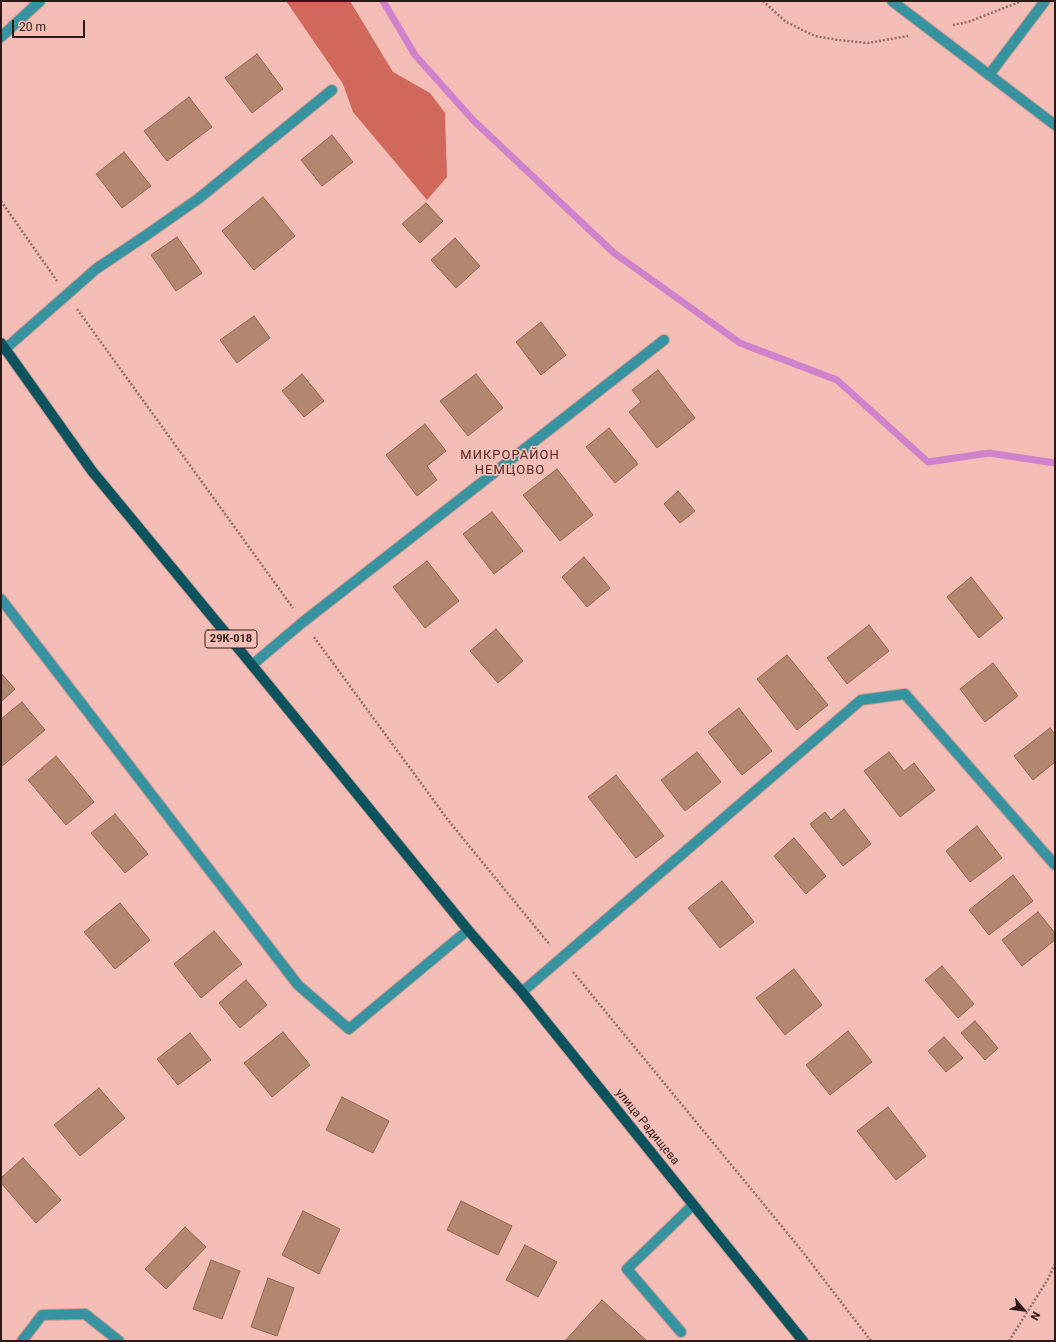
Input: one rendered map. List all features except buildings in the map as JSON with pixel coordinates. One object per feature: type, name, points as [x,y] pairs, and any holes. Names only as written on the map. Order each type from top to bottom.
[{"type":"main road","name":"29К-018","points":[[2,348],[92,471],[468,930]]},
{"type":"main road","name":"улица Радищева","points":[[468,930],[522,992],[803,1341]]},
{"type":"street","points":[[1,37],[40,1]]},
{"type":"street","points":[[892,1],[1055,125]]},
{"type":"street","points":[[989,75],[1044,1]]},
{"type":"street","points":[[2,348],[67,295],[96,269],[198,199],[332,90]]},
{"type":"street","points":[[252,665],[303,622],[664,340]]},
{"type":"street","points":[[1,599],[298,985],[349,1029],[468,930]]},
{"type":"street","points":[[522,992],[861,700],[905,694],[1055,865]]},
{"type":"street","points":[[682,1332],[627,1270],[693,1204]]},
{"type":"street","points":[[22,1341],[42,1316],[85,1314],[119,1341]]},
{"type":"path","points":[[763,1],[786,22],[815,36],[868,43],[910,36],[928,29],[968,22],[1023,1]]},
{"type":"path","points":[[1,201],[303,622],[448,820],[802,1251],[871,1341]]},
{"type":"path","points":[[1009,1341],[1048,1279],[1055,1264]]},
{"type":"shaded area","points":[[286,1],[350,1],[393,72],[430,93],[445,113],[447,177],[427,200],[353,112],[343,84]]},
{"type":"waterway","points":[[383,1],[415,55],[473,120],[614,253],[740,343],[837,380],[928,462],[989,453],[1055,463]]},
{"type":"district","name":"МИКРОРАЙОН НЕМЦОВО","points":[[510,464]]}]
